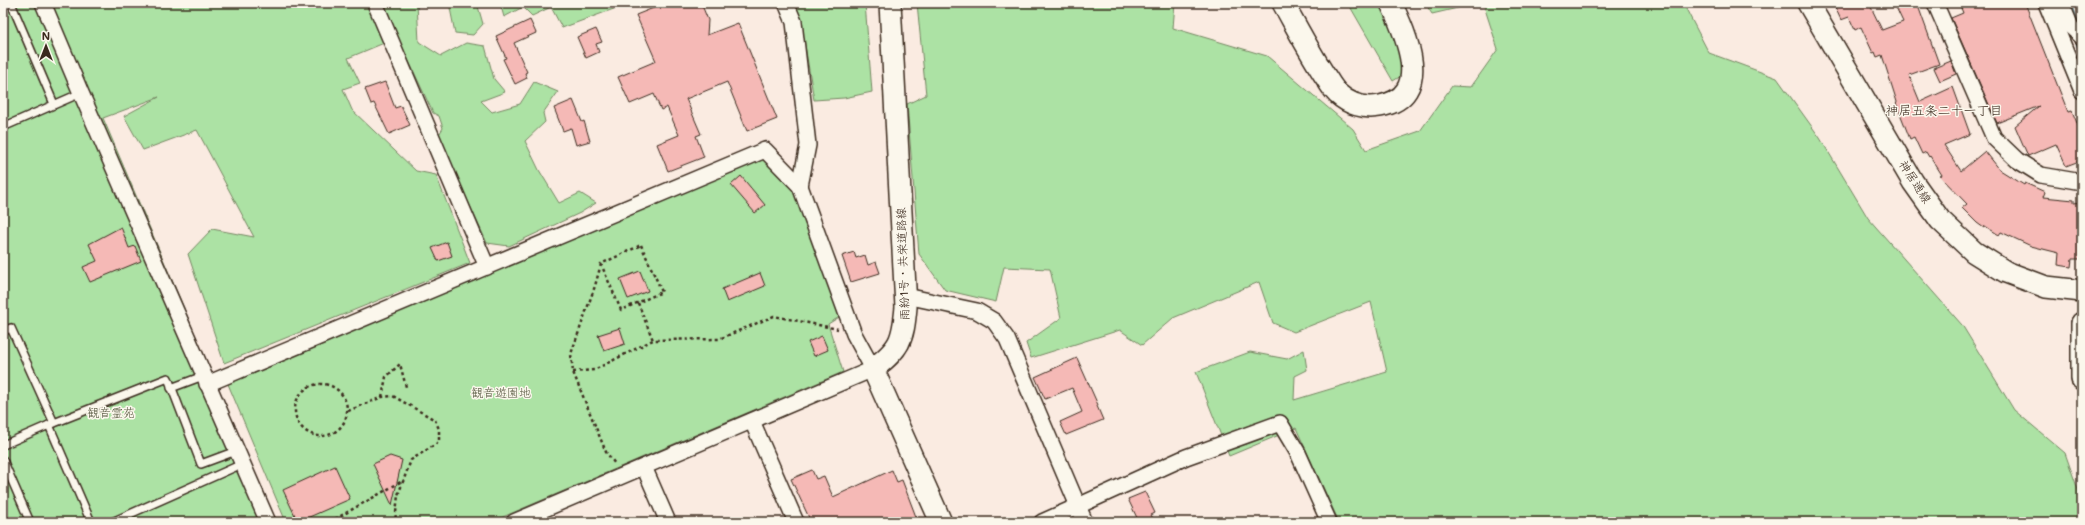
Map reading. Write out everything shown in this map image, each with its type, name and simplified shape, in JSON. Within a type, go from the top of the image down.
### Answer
[{"type":"street","points":[[43,3],[205,380],[268,522]]},
{"type":"street","points":[[375,3],[487,267]]},
{"type":"street","points":[[786,3],[794,22],[808,145],[800,186]]},
{"type":"street","name":"雨紛1号・共栄道路線","points":[[873,369],[892,354],[904,334],[906,296],[890,3]]},
{"type":"street","points":[[1283,3],[1321,70],[1337,94],[1354,106],[1378,107],[1393,103],[1406,92],[1411,74],[1412,56],[1391,3]]},
{"type":"street","name":"神居通線","points":[[1808,3],[1913,182],[1940,220],[1974,252],[2006,272],[2046,287],[2082,291]]},
{"type":"street","points":[[1935,3],[1994,138],[2017,160],[2041,175],[2082,182]]},
{"type":"street","points":[[2046,3],[2082,91]]},
{"type":"street","points":[[2061,3],[2071,27],[2080,35]]},
{"type":"street","points":[[205,380],[487,267],[765,150],[800,186],[850,323],[873,369],[941,522]]},
{"type":"street","points":[[906,296],[977,311],[994,321],[1007,339],[1085,522]]},
{"type":"street","points":[[2082,323],[2082,379]]},
{"type":"street","points":[[514,522],[873,369]]},
{"type":"street","points":[[752,420],[796,522]]},
{"type":"street","points":[[1042,522],[1186,457],[1280,423],[1298,453],[1329,522]]},
{"type":"street","points":[[644,466],[668,522]]},
{"type":"lane","points":[[12,3],[54,104]]},
{"type":"lane","points":[[3,127],[81,93]]},
{"type":"lane","points":[[3,331],[10,328],[91,522]]},
{"type":"lane","points":[[3,444],[168,378],[202,464],[239,457]]},
{"type":"lane","points":[[171,388],[205,380]]},
{"type":"lane","points":[[112,522],[239,457]]},
{"type":"lane","points":[[3,460],[30,522]]},
{"type":"path","points":[[641,244],[662,292],[622,310],[600,264],[641,244]]},
{"type":"path","points":[[600,264],[595,286],[571,354],[573,372],[606,452],[624,475]]},
{"type":"path","points":[[638,303],[652,340]]},
{"type":"path","points":[[573,372],[594,370],[652,340],[719,339],[774,316],[836,330],[850,323]]},
{"type":"path","points":[[382,397],[386,377],[400,364],[406,387]]},
{"type":"path","points":[[321,384],[330,385],[340,392],[347,402],[348,411],[346,420],[342,427],[335,433],[322,437],[309,434],[302,429],[295,412],[296,403],[300,395],[306,389],[321,384]]},
{"type":"path","points":[[348,411],[382,397],[393,396],[435,420],[439,429],[439,442],[411,460],[398,495],[395,522]]},
{"type":"path","points":[[330,522],[404,480]]},
{"type":"green space","name":"観音霊苑","points":[[3,3],[367,3],[384,43],[348,58],[360,83],[343,89],[352,110],[416,171],[436,175],[470,263],[224,363],[188,254],[212,229],[254,237],[197,130],[143,150],[124,116],[159,97],[103,118],[275,522],[3,522]]},
{"type":"green space","points":[[382,3],[417,3],[419,42],[441,56],[466,43],[485,46],[494,79],[505,92],[481,101],[492,112],[520,104],[534,82],[558,92],[543,113],[545,122],[525,141],[539,170],[559,203],[580,193],[596,203],[580,213],[509,246],[487,243],[438,136],[443,128],[439,116],[433,113]]},
{"type":"green space","points":[[449,3],[477,3],[483,24],[473,35],[455,33]]},
{"type":"green space","points":[[500,3],[630,3],[562,28],[551,7],[532,16],[523,7],[504,17]]},
{"type":"green space","points":[[791,3],[865,3],[872,92],[844,98],[814,100],[802,27]]},
{"type":"green space","points":[[917,3],[1175,3],[1173,28],[1267,56],[1353,129],[1366,150],[1420,131],[1452,86],[1471,87],[1498,49],[1483,3],[1683,3],[1709,53],[1777,78],[1820,138],[1868,218],[1962,325],[2014,410],[2065,453],[2082,501],[2082,522],[1339,522],[1296,428],[1229,456],[1196,372],[1250,352],[1287,359],[1304,350],[1307,370],[1295,376],[1294,400],[1387,372],[1371,302],[1294,332],[1273,323],[1259,282],[1173,318],[1142,345],[1120,330],[1031,358],[1026,343],[1061,318],[1050,269],[1004,267],[996,302],[945,290],[919,254],[907,104],[926,95]]},
{"type":"green space","points":[[1348,3],[1386,3],[1420,64],[1393,81]]},
{"type":"green space","points":[[1425,3],[1479,3],[1432,14]]},
{"type":"green space","name":"観音遊園地","points":[[764,157],[795,191],[841,316],[828,324],[843,372],[491,522],[286,522],[228,384]]},
{"type":"building","points":[[666,3],[701,3],[708,20],[707,35],[738,23],[777,119],[747,131],[727,82],[686,99],[701,134],[696,136],[704,157],[668,171],[657,144],[679,135],[667,107],[661,110],[654,94],[630,104],[618,77],[656,61],[636,15]]},
{"type":"building","points":[[1845,3],[1869,3],[1882,30],[1903,22],[1894,3],[1917,3],[1939,64],[1909,75],[1920,102],[1953,87],[1970,134],[1944,145],[1961,171],[1985,151],[2000,170],[2024,185],[2025,183],[2045,192],[2043,197],[2074,200],[2074,203],[2082,202],[2082,259],[2072,259],[2071,267],[2058,265],[2059,253],[2031,246],[2001,232],[1999,235],[1977,223],[1962,208],[1967,204],[1940,176],[1942,175],[1930,156],[1929,157],[1926,152],[1922,154],[1914,137],[1910,139],[1896,103],[1897,102],[1882,55],[1877,57],[1875,52],[1873,53],[1861,27],[1855,30],[1849,17],[1841,20],[1835,7]]},
{"type":"building","points":[[1959,3],[2025,3],[2068,112],[2072,111],[2082,135],[2082,160],[2066,166],[2056,144],[2028,156],[2015,126],[2039,106],[1997,123],[1951,18],[1963,13]]},
{"type":"building","points":[[530,20],[536,33],[514,43],[527,72],[525,73],[527,78],[515,84],[503,59],[506,58],[496,36]]},
{"type":"building","points":[[596,29],[602,42],[596,44],[599,52],[586,58],[577,37]]},
{"type":"building","points":[[1951,61],[1956,74],[1940,81],[1934,68]]},
{"type":"building","points":[[385,82],[395,108],[401,106],[410,125],[389,134],[374,103],[371,104],[365,89]]},
{"type":"building","points":[[573,100],[582,122],[584,121],[590,141],[576,145],[571,128],[563,131],[554,108]]},
{"type":"building","points":[[741,176],[765,205],[755,213],[731,185]]},
{"type":"building","points":[[121,227],[129,248],[135,246],[141,261],[90,282],[83,267],[97,261],[89,244]]},
{"type":"building","points":[[447,242],[452,256],[438,261],[432,248]]},
{"type":"building","points":[[854,252],[856,258],[865,255],[868,265],[876,262],[880,273],[851,282],[842,256]]},
{"type":"building","points":[[640,271],[648,291],[628,299],[620,279]]},
{"type":"building","points":[[760,273],[765,286],[727,302],[722,289]]},
{"type":"building","points":[[620,328],[625,344],[604,351],[598,335]]},
{"type":"building","points":[[822,336],[828,350],[814,356],[808,342]]},
{"type":"building","points":[[1077,358],[1103,420],[1066,435],[1060,422],[1082,412],[1072,388],[1045,399],[1035,377]]},
{"type":"building","points":[[390,456],[402,460],[392,505],[373,464]]},
{"type":"building","points":[[335,466],[350,499],[298,522],[283,490]]},
{"type":"building","points":[[812,470],[816,479],[824,476],[833,497],[892,470],[897,482],[902,480],[918,522],[811,522],[791,479]]},
{"type":"building","points":[[1145,492],[1155,513],[1151,515],[1155,522],[1139,522],[1128,499]]},
{"type":"waterway","points":[[2070,3],[2079,29]]},
{"type":"waterway","points":[[2078,38],[2078,44],[2082,54]]},
{"type":"district","name":"神居五条二十一丁目","points":[[1944,110]]}]
